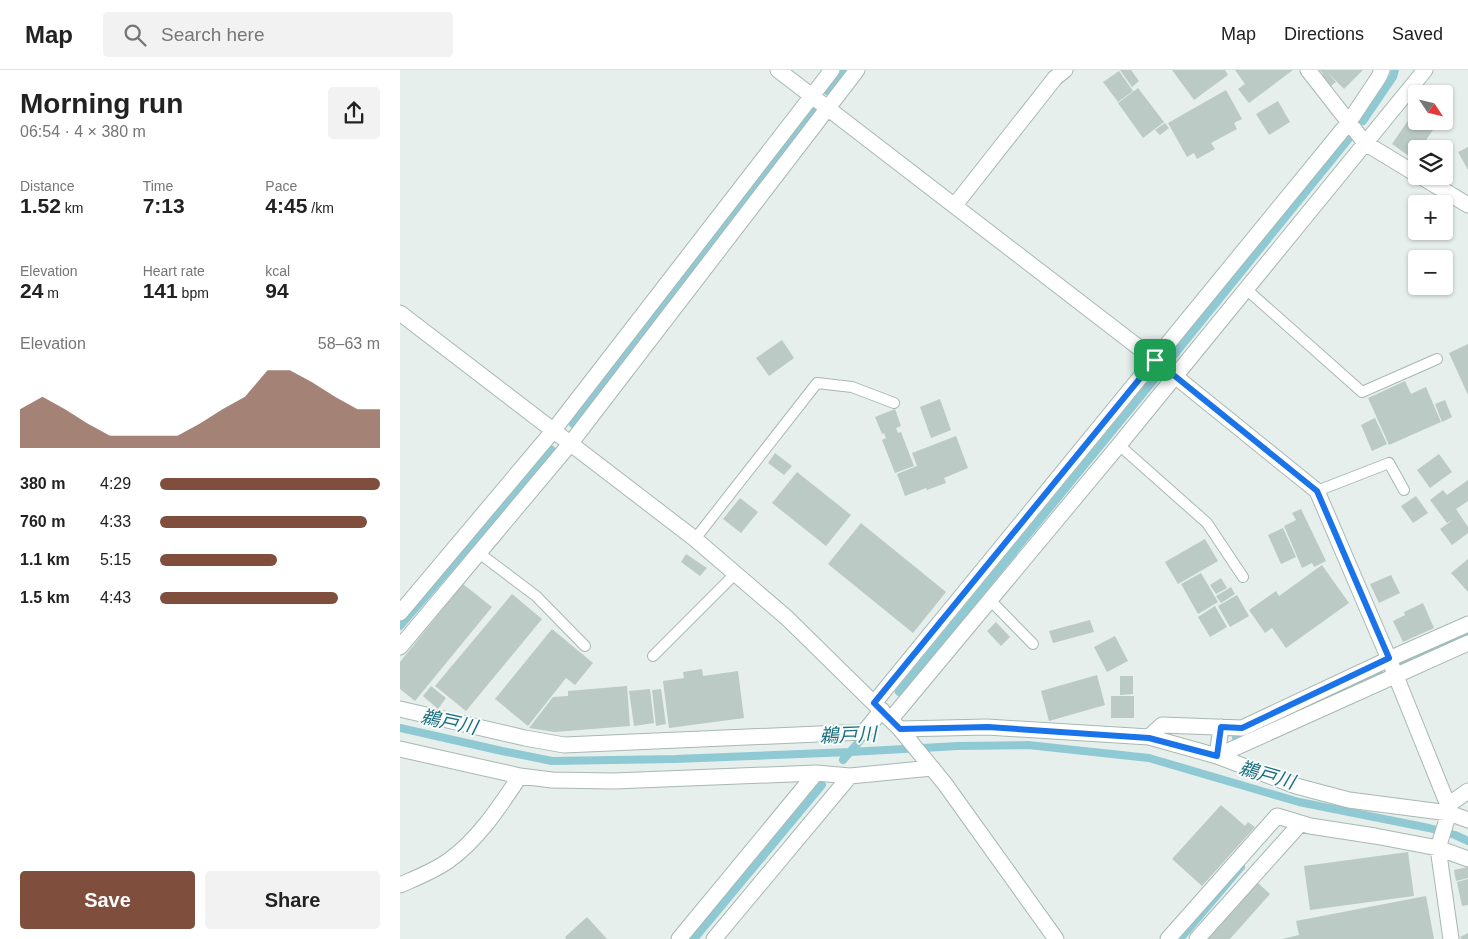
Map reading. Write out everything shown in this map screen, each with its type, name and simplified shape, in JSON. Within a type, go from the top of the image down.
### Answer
[{"type":"street","points":[[778,70],[1155,360],[1317,491],[1389,658],[1448,812]]},
{"type":"street","points":[[400,613],[553,431],[832,70]]},
{"type":"street","points":[[400,646],[570,444],[857,70]]},
{"type":"street","points":[[955,206],[1055,78],[1064,70]]},
{"type":"street","points":[[1308,70],[1365,143],[1408,169]]},
{"type":"street","points":[[891,719],[1155,360],[1349,122],[1380,77],[1382,70]]},
{"type":"street","points":[[400,709],[525,738],[564,745],[864,732],[891,719],[1119,445],[1425,70]]},
{"type":"street","points":[[1435,185],[1468,205]]},
{"type":"street","points":[[400,313],[696,539],[788,618],[891,719],[929,764],[1056,939]]},
{"type":"street","points":[[1149,738],[1162,725],[1242,728],[1389,658],[1468,624]]},
{"type":"street","points":[[1217,756],[1468,643]]},
{"type":"street","points":[[891,719],[1149,738],[1217,756],[1296,786],[1349,800],[1448,812],[1468,820]]},
{"type":"street","points":[[1217,756],[1221,727]]},
{"type":"street","points":[[400,748],[520,776],[552,780],[614,781],[816,773],[850,776],[929,764]]},
{"type":"street","points":[[679,939],[816,773]]},
{"type":"street","points":[[400,885],[448,862],[480,831],[503,802],[520,776]]},
{"type":"street","points":[[714,939],[850,776]]},
{"type":"street","points":[[1451,939],[1439,845],[1448,812],[1468,791]]},
{"type":"street","points":[[1168,939],[1277,816],[1310,826],[1439,845],[1468,858]]},
{"type":"street","points":[[1197,939],[1301,823]]},
{"type":"lane","points":[[1246,289],[1362,392],[1437,360]]},
{"type":"lane","points":[[696,539],[817,383],[852,387],[894,403]]},
{"type":"lane","points":[[1119,445],[1207,523],[1243,577]]},
{"type":"lane","points":[[1317,491],[1389,463],[1404,490]]},
{"type":"lane","points":[[479,552],[536,596],[585,646]]},
{"type":"lane","points":[[653,656],[735,574]]},
{"type":"lane","points":[[990,600],[1034,644]]},
{"type":"building","points":[[1120,70],[1131,70],[1139,81],[1132,87]]},
{"type":"building","points":[[1172,70],[1225,70],[1228,75],[1194,100]]},
{"type":"building","points":[[1235,70],[1293,70],[1249,103],[1238,89],[1245,84]]},
{"type":"building","points":[[1319,70],[1363,70],[1344,89],[1326,71],[1336,82],[1331,86],[1321,76],[1323,74]]},
{"type":"building","points":[[1119,71],[1133,91],[1118,102],[1103,82]]},
{"type":"building","points":[[1138,88],[1164,122],[1143,138],[1118,103]]},
{"type":"building","points":[[1226,90],[1242,119],[1234,123],[1237,129],[1211,143],[1215,149],[1197,159],[1194,153],[1187,157],[1168,123]]},
{"type":"building","points":[[1278,101],[1290,122],[1269,135],[1256,114]]},
{"type":"building","points":[[1408,121],[1408,130],[1433,130],[1426,140],[1408,140],[1408,155],[1392,144]]},
{"type":"building","points":[[1165,123],[1169,128],[1160,135],[1155,130]]},
{"type":"building","points":[[1468,147],[1468,170],[1458,152]]},
{"type":"building","points":[[782,340],[794,358],[769,376],[756,358]]},
{"type":"building","points":[[1468,344],[1468,395],[1449,353]]},
{"type":"building","points":[[1405,381],[1411,394],[1426,387],[1441,422],[1389,445],[1368,398]]},
{"type":"building","points":[[940,399],[951,430],[931,438],[920,407]]},
{"type":"building","points":[[1445,400],[1452,417],[1442,422],[1435,404]]},
{"type":"building","points":[[895,409],[901,426],[896,428],[898,433],[901,432],[914,466],[895,473],[882,440],[886,438],[884,433],[882,434],[875,417]]},
{"type":"building","points":[[1375,418],[1387,444],[1372,451],[1361,425]]},
{"type":"building","points":[[956,436],[968,468],[944,478],[946,483],[905,496],[897,474],[917,466],[912,453]]},
{"type":"building","points":[[775,453],[792,466],[784,475],[768,463]]},
{"type":"building","points":[[1439,454],[1452,472],[1430,488],[1417,470]]},
{"type":"building","points":[[797,472],[851,515],[826,546],[772,503]]},
{"type":"building","points":[[1468,480],[1468,501],[1456,509],[1468,527],[1468,533],[1452,545],[1440,529],[1454,519],[1447,523],[1430,500],[1443,490],[1447,495]]},
{"type":"building","points":[[1416,496],[1428,513],[1413,523],[1401,506]]},
{"type":"building","points":[[740,498],[758,512],[741,533],[723,519]]},
{"type":"building","points":[[1301,509],[1326,561],[1314,567],[1312,563],[1302,568],[1284,526],[1296,520],[1292,513]]},
{"type":"building","points":[[861,523],[946,592],[913,633],[828,564]]},
{"type":"building","points":[[1283,528],[1296,557],[1281,564],[1268,535]]},
{"type":"building","points":[[1205,539],[1218,561],[1178,584],[1165,562]]},
{"type":"building","points":[[686,554],[707,568],[700,576],[681,562]]},
{"type":"building","points":[[1468,559],[1468,592],[1451,573]]},
{"type":"building","points":[[1322,565],[1349,603],[1286,648],[1272,628],[1265,633],[1249,610],[1276,591],[1279,596]]},
{"type":"building","points":[[1201,573],[1218,602],[1198,614],[1181,584]]},
{"type":"building","points":[[1391,575],[1400,593],[1379,603],[1370,584]]},
{"type":"building","points":[[1221,578],[1227,588],[1216,594],[1210,585]]},
{"type":"building","points":[[463,584],[492,607],[415,701],[400,689],[400,662]]},
{"type":"building","points":[[1231,587],[1235,594],[1221,603],[1216,596]]},
{"type":"building","points":[[512,594],[542,619],[466,711],[435,686]]},
{"type":"building","points":[[1237,595],[1249,616],[1230,627],[1218,606]]},
{"type":"building","points":[[1423,603],[1434,628],[1403,642],[1393,621],[1405,615],[1404,612]]},
{"type":"building","points":[[1215,606],[1227,627],[1210,637],[1198,617]]},
{"type":"building","points":[[1090,620],[1094,632],[1053,643],[1049,631]]},
{"type":"building","points":[[996,622],[1010,637],[1001,646],[987,631]]},
{"type":"building","points":[[552,629],[593,663],[575,685],[566,678],[528,726],[495,699]]},
{"type":"building","points":[[1115,636],[1128,661],[1107,672],[1094,647]]},
{"type":"building","points":[[702,669],[703,676],[738,671],[744,718],[669,728],[663,681],[684,678],[683,672]]},
{"type":"building","points":[[1097,675],[1105,705],[1049,721],[1041,691]]},
{"type":"building","points":[[1120,676],[1133,676],[1133,694],[1120,695]]},
{"type":"building","points":[[431,686],[446,698],[438,709],[423,696]]},
{"type":"building","points":[[627,686],[630,726],[555,732],[529,728],[553,697],[568,696],[568,691]]},
{"type":"building","points":[[650,689],[654,723],[634,726],[629,691]]},
{"type":"building","points":[[661,689],[666,724],[656,726],[652,690]]},
{"type":"building","points":[[1111,696],[1134,696],[1134,718],[1111,718]]},
{"type":"building","points":[[1221,805],[1245,826],[1248,822],[1255,827],[1202,886],[1172,859]]},
{"type":"building","points":[[1408,852],[1414,896],[1310,910],[1304,866]]},
{"type":"building","points":[[1468,867],[1468,878],[1456,881],[1454,870]]},
{"type":"building","points":[[1468,879],[1468,905],[1462,906],[1457,882]]},
{"type":"building","points":[[1257,882],[1270,894],[1230,939],[1207,939]]},
{"type":"building","points":[[1426,896],[1434,939],[1282,939],[1299,935],[1296,921]]},
{"type":"building","points":[[587,917],[607,939],[566,939],[565,937]]},
{"type":"building","points":[[1468,933],[1468,939],[1461,939],[1460,937]]},
{"type":"waterway","points":[[827,91],[843,70]]},
{"type":"waterway","points":[[1363,121],[1393,77],[1395,70]]},
{"type":"waterway","points":[[573,424],[812,110]]},
{"type":"waterway","points":[[1170,360],[1351,136]]},
{"type":"waterway","points":[[899,692],[1158,375]]},
{"type":"waterway","points":[[400,626],[552,450]]},
{"type":"waterway","points":[[1402,663],[1468,632]]},
{"type":"waterway","points":[[1298,710],[1379,673]]},
{"type":"waterway","name":"鵜戸川","points":[[400,728],[552,761],[675,759],[958,746],[1028,745],[1149,758],[1299,802],[1429,828],[1455,835],[1468,841]]},
{"type":"waterway","points":[[1236,738],[1249,732]]},
{"type":"waterway","name":"鵜戸川","points":[[843,760],[864,736]]},
{"type":"waterway","points":[[694,939],[822,785]]},
{"type":"waterway","points":[[1180,939],[1241,867]]},
{"type":"route","points":[[1155,360],[1317,491],[1389,658],[1242,728],[1221,727],[1217,756],[1149,738],[988,727],[900,729],[874,703],[1155,360]]}]
